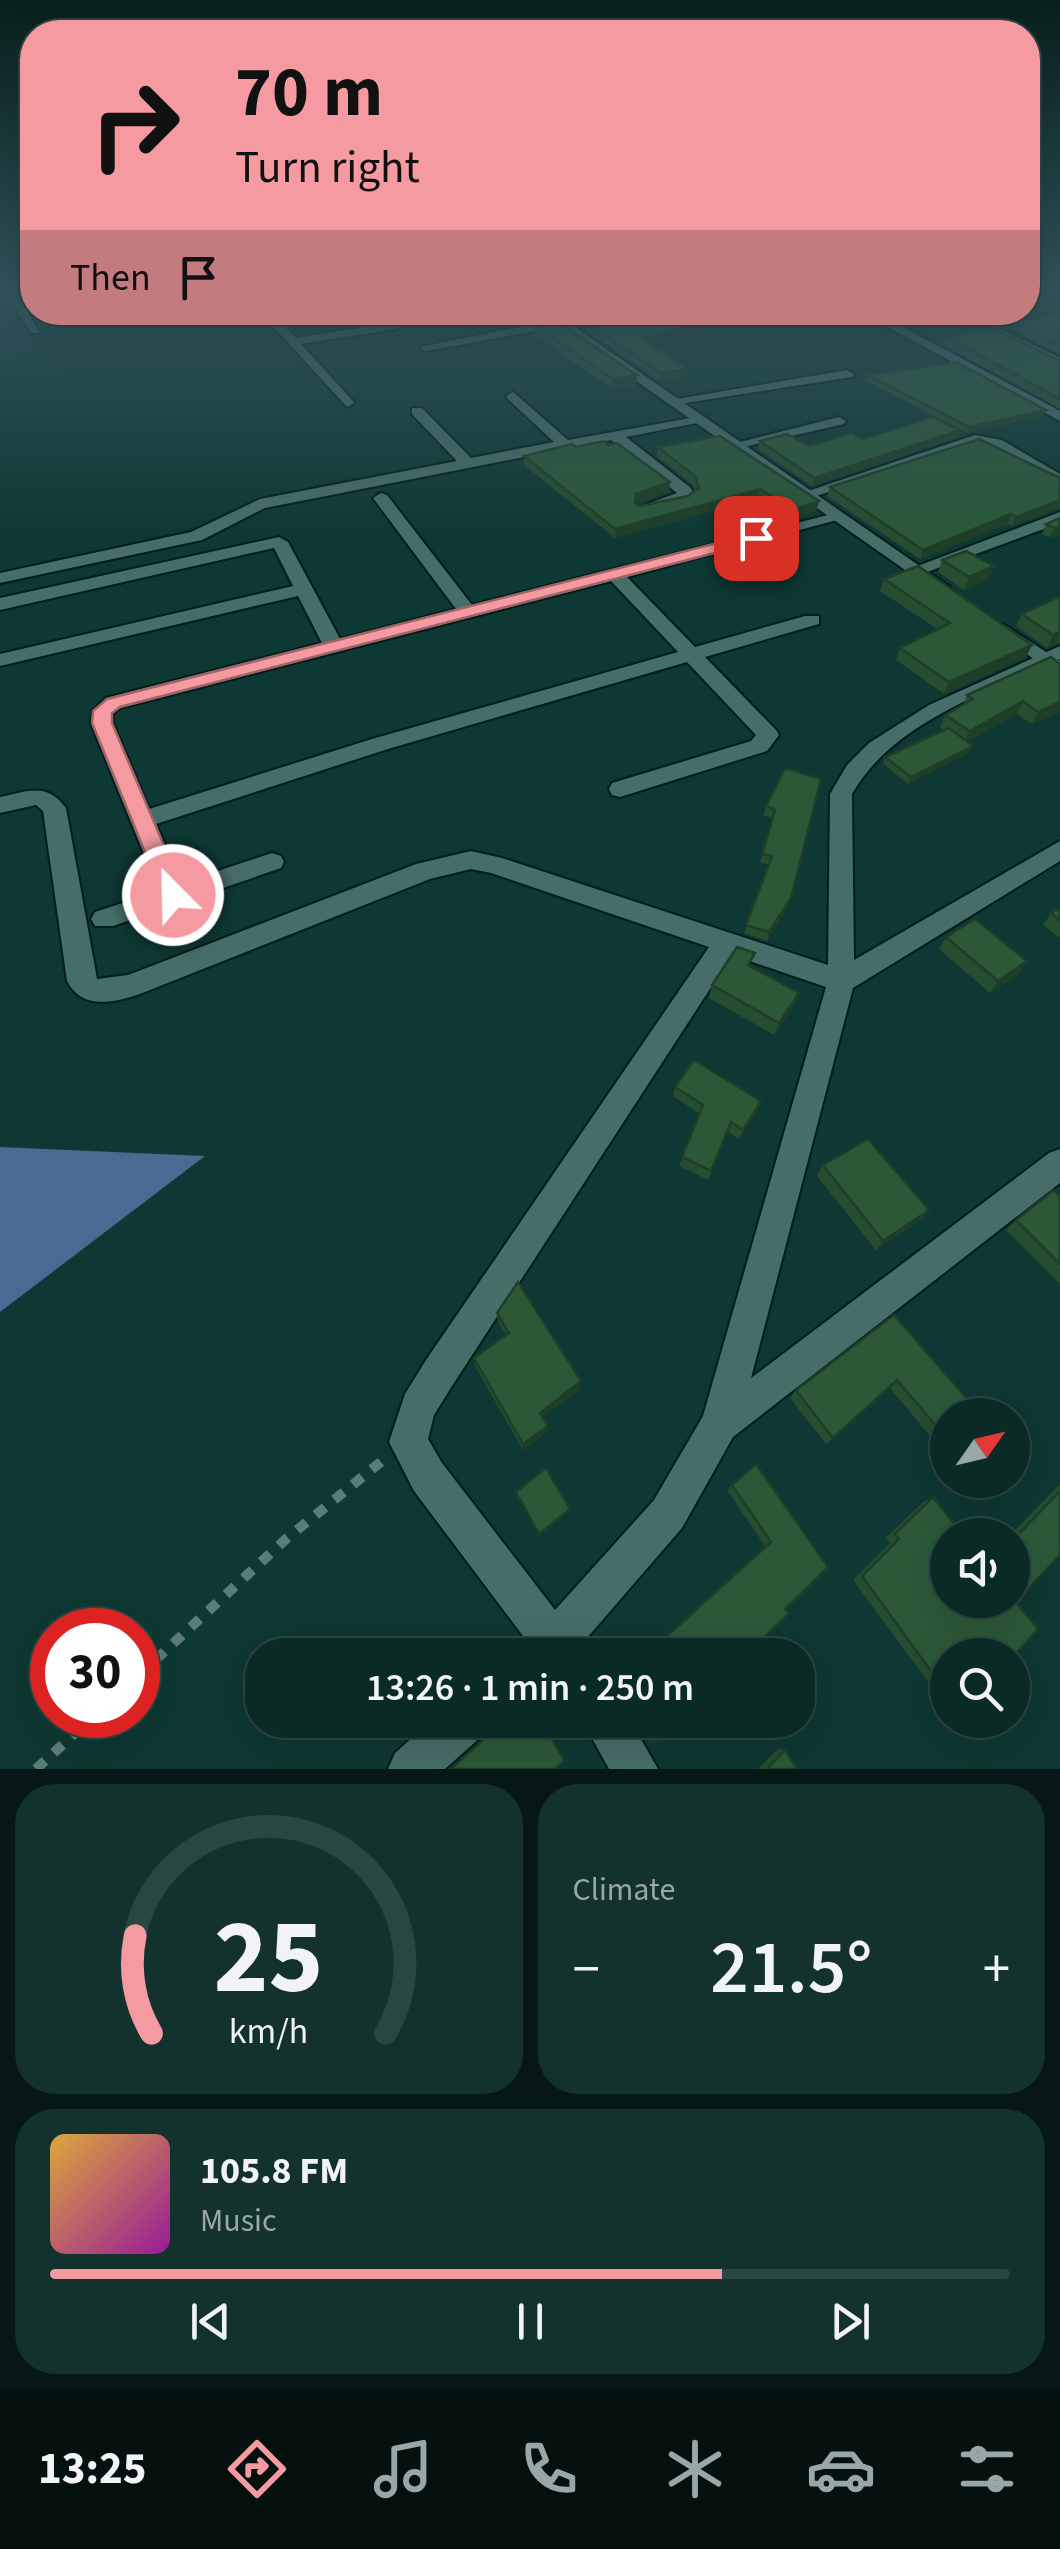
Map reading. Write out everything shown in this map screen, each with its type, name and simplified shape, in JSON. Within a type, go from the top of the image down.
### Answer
[{"type":"street","points":[[320,373],[348,404]]},
{"type":"street","points":[[631,373],[948,592]]},
{"type":"street","points":[[979,373],[1060,417]]},
{"type":"street","points":[[672,401],[848,374]]},
{"type":"street","points":[[512,396],[564,444]]},
{"type":"street","points":[[417,411],[466,462]]},
{"type":"street","points":[[0,578],[196,536],[260,504],[697,419]]},
{"type":"street","points":[[735,444],[839,422]]},
{"type":"street","points":[[614,435],[685,491],[680,499],[644,509]]},
{"type":"street","points":[[807,494],[975,439],[997,443],[1060,481]]},
{"type":"street","points":[[381,498],[467,610]]},
{"type":"street","points":[[173,895],[102,723],[103,711],[130,697],[840,517]]},
{"type":"street","points":[[916,570],[1060,517]]},
{"type":"street","points":[[0,604],[278,542],[333,644]]},
{"type":"street","points":[[614,574],[768,735],[759,746],[620,788]]},
{"type":"street","points":[[0,660],[306,590]]},
{"type":"street","points":[[980,615],[1055,661]]},
{"type":"street","points":[[142,820],[380,744],[812,620]]},
{"type":"street","points":[[563,1638],[668,1514],[720,1424],[842,982],[840,794],[848,774],[891,733],[1055,661]]},
{"type":"street","points":[[0,805],[41,796],[49,799],[54,808],[81,981],[90,991],[130,986],[425,871],[471,860],[842,982],[1060,850]]},
{"type":"street","points":[[104,918],[272,862]]},
{"type":"street","points":[[543,1638],[428,1477],[408,1442],[418,1406],[438,1372],[725,944]]},
{"type":"street","points":[[720,1424],[1060,1164]]},
{"type":"street","points":[[410,1769],[445,1738]]},
{"type":"street","points":[[615,1738],[635,1769]]},
{"type":"path","points":[[160,1656],[286,1539],[408,1442]]},
{"type":"path","points":[[36,1769],[70,1738]]},
{"type":"water","points":[[0,1147],[205,1156],[0,1312]]},
{"type":"building","points":[[604,373],[637,375],[613,379]]},
{"type":"building","points":[[976,373],[1046,410],[969,427],[868,375]]},
{"type":"building","points":[[1012,373],[1060,373],[1060,399]]},
{"type":"building","points":[[932,417],[960,430],[814,478],[760,441],[787,434],[810,446],[851,433],[863,439]]},
{"type":"building","points":[[720,436],[819,501],[794,510],[760,489],[615,529],[524,456],[572,444],[576,447],[604,441],[608,445],[617,443],[670,482],[636,494],[635,503],[640,506],[688,496],[699,488],[695,476],[658,447]]},
{"type":"building","points":[[979,439],[1060,478],[1060,500],[1016,517],[1011,514],[923,550],[830,487]]},
{"type":"building","points":[[1060,518],[1060,527],[1046,524]]},
{"type":"building","points":[[966,551],[994,566],[969,577],[942,560]]},
{"type":"building","points":[[918,566],[1032,645],[949,682],[900,648],[950,623],[884,579]]},
{"type":"building","points":[[1060,596],[1060,632],[1053,635],[1022,614]]},
{"type":"building","points":[[1051,657],[1060,664],[1060,702],[1038,712],[1023,701],[970,731],[945,715],[973,699],[967,695]]},
{"type":"building","points":[[949,728],[973,746],[911,777],[885,757]]},
{"type":"building","points":[[785,768],[821,779],[791,898],[769,932],[746,925],[772,856],[762,854],[775,810],[766,806]]},
{"type":"building","points":[[975,919],[1027,961],[998,981],[946,937]]},
{"type":"building","points":[[737,947],[755,953],[748,965],[799,993],[779,1023],[712,985]]},
{"type":"building","points":[[694,1060],[761,1101],[743,1130],[731,1122],[711,1171],[682,1157],[703,1105],[675,1087]]},
{"type":"building","points":[[868,1139],[929,1210],[883,1241],[823,1165]]},
{"type":"building","points":[[1054,1190],[1060,1196],[1060,1264],[1016,1220]]},
{"type":"building","points":[[518,1282],[581,1381],[540,1413],[548,1426],[523,1444],[474,1358],[509,1333],[497,1313]]},
{"type":"building","points":[[894,1315],[966,1398],[930,1398],[930,1418],[897,1380],[833,1438],[796,1390]]},
{"type":"building","points":[[756,1464],[828,1567],[785,1609],[788,1614],[763,1638],[665,1638],[771,1542],[732,1485]]},
{"type":"building","points":[[546,1468],[570,1509],[539,1534],[516,1492]]},
{"type":"building","points":[[1060,1491],[1060,1555],[1030,1587],[1030,1522]]},
{"type":"building","points":[[934,1498],[950,1518],[930,1518],[930,1618],[1029,1618],[1038,1629],[1030,1638],[930,1638],[930,1670],[862,1576],[899,1539],[895,1534]]},
{"type":"building","points":[[551,1738],[564,1760],[556,1769],[451,1769],[483,1740]]},
{"type":"building","points":[[785,1750],[797,1769],[767,1769]]},
{"type":"route","points":[[173,895],[102,723],[103,711],[113,703],[756,538]]}]
